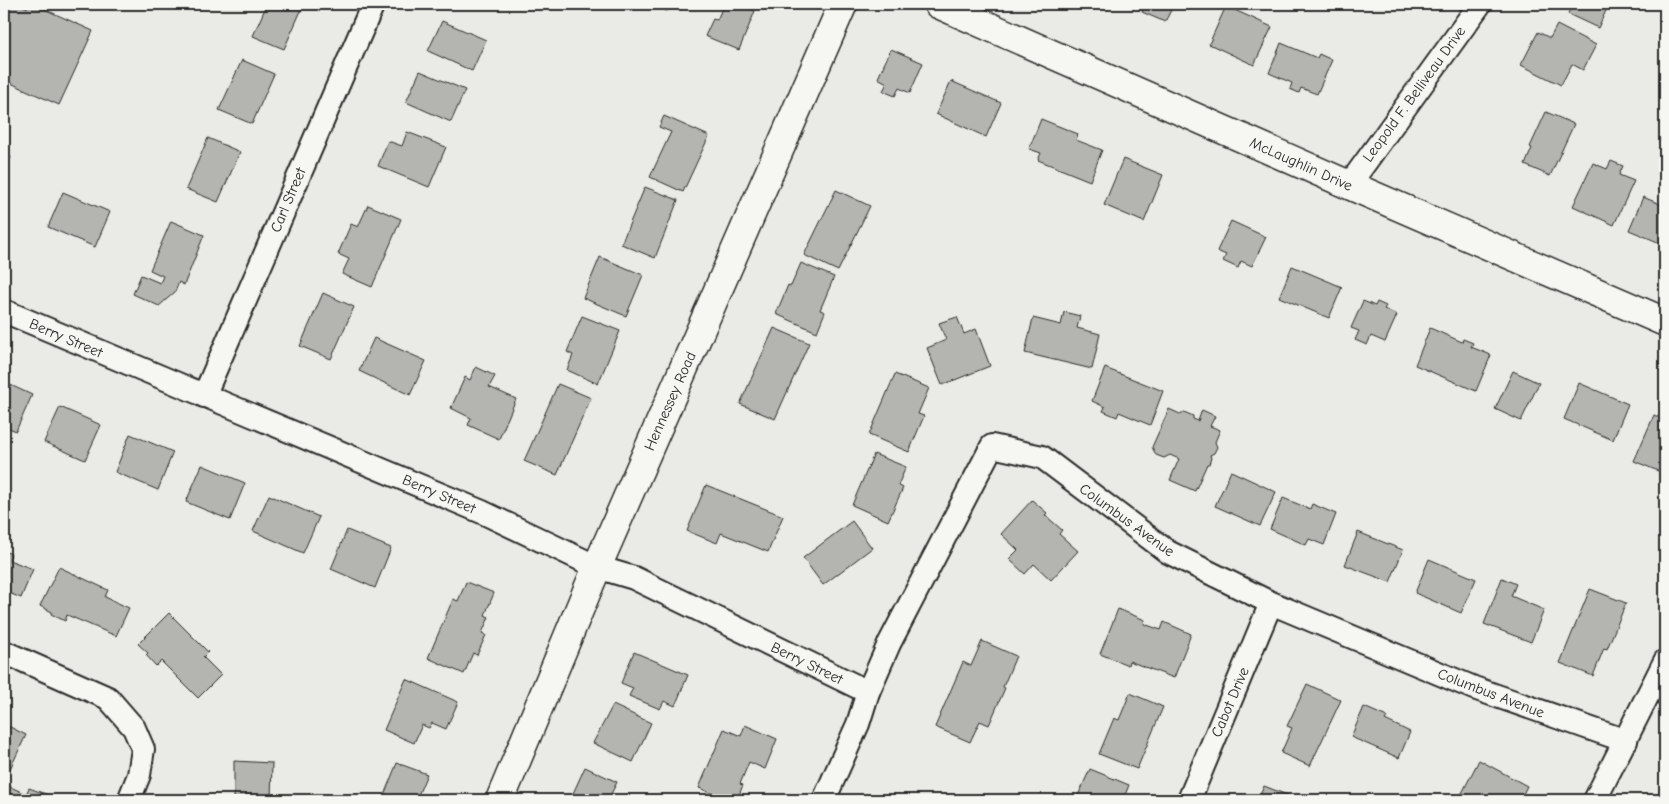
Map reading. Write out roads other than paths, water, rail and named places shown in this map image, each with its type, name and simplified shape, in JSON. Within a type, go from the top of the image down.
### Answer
[{"type":"street","name":"Carl Street","points":[[204,396],[373,4]]},
{"type":"street","name":"Hennessey Road","points":[[500,800],[597,567],[843,4]]},
{"type":"street","name":"McLaughlin Drive","points":[[938,4],[1665,322]]},
{"type":"street","name":"Leopold F. Belliveau Drive","points":[[1349,185],[1480,4]]},
{"type":"street","name":"Berry Street","points":[[4,311],[482,512],[597,567],[634,578],[868,692]]},
{"type":"street","name":"Columbus Avenue","points":[[824,800],[858,724],[868,692],[889,644],[992,446],[1042,457],[1168,552],[1271,603],[1474,688],[1626,741]]},
{"type":"street","name":"Cabot Drive","points":[[1189,800],[1271,603]]},
{"type":"street","points":[[4,652],[108,698],[134,728],[143,749],[139,775],[129,800]]},
{"type":"street","points":[[1595,800],[1665,661]]}]
